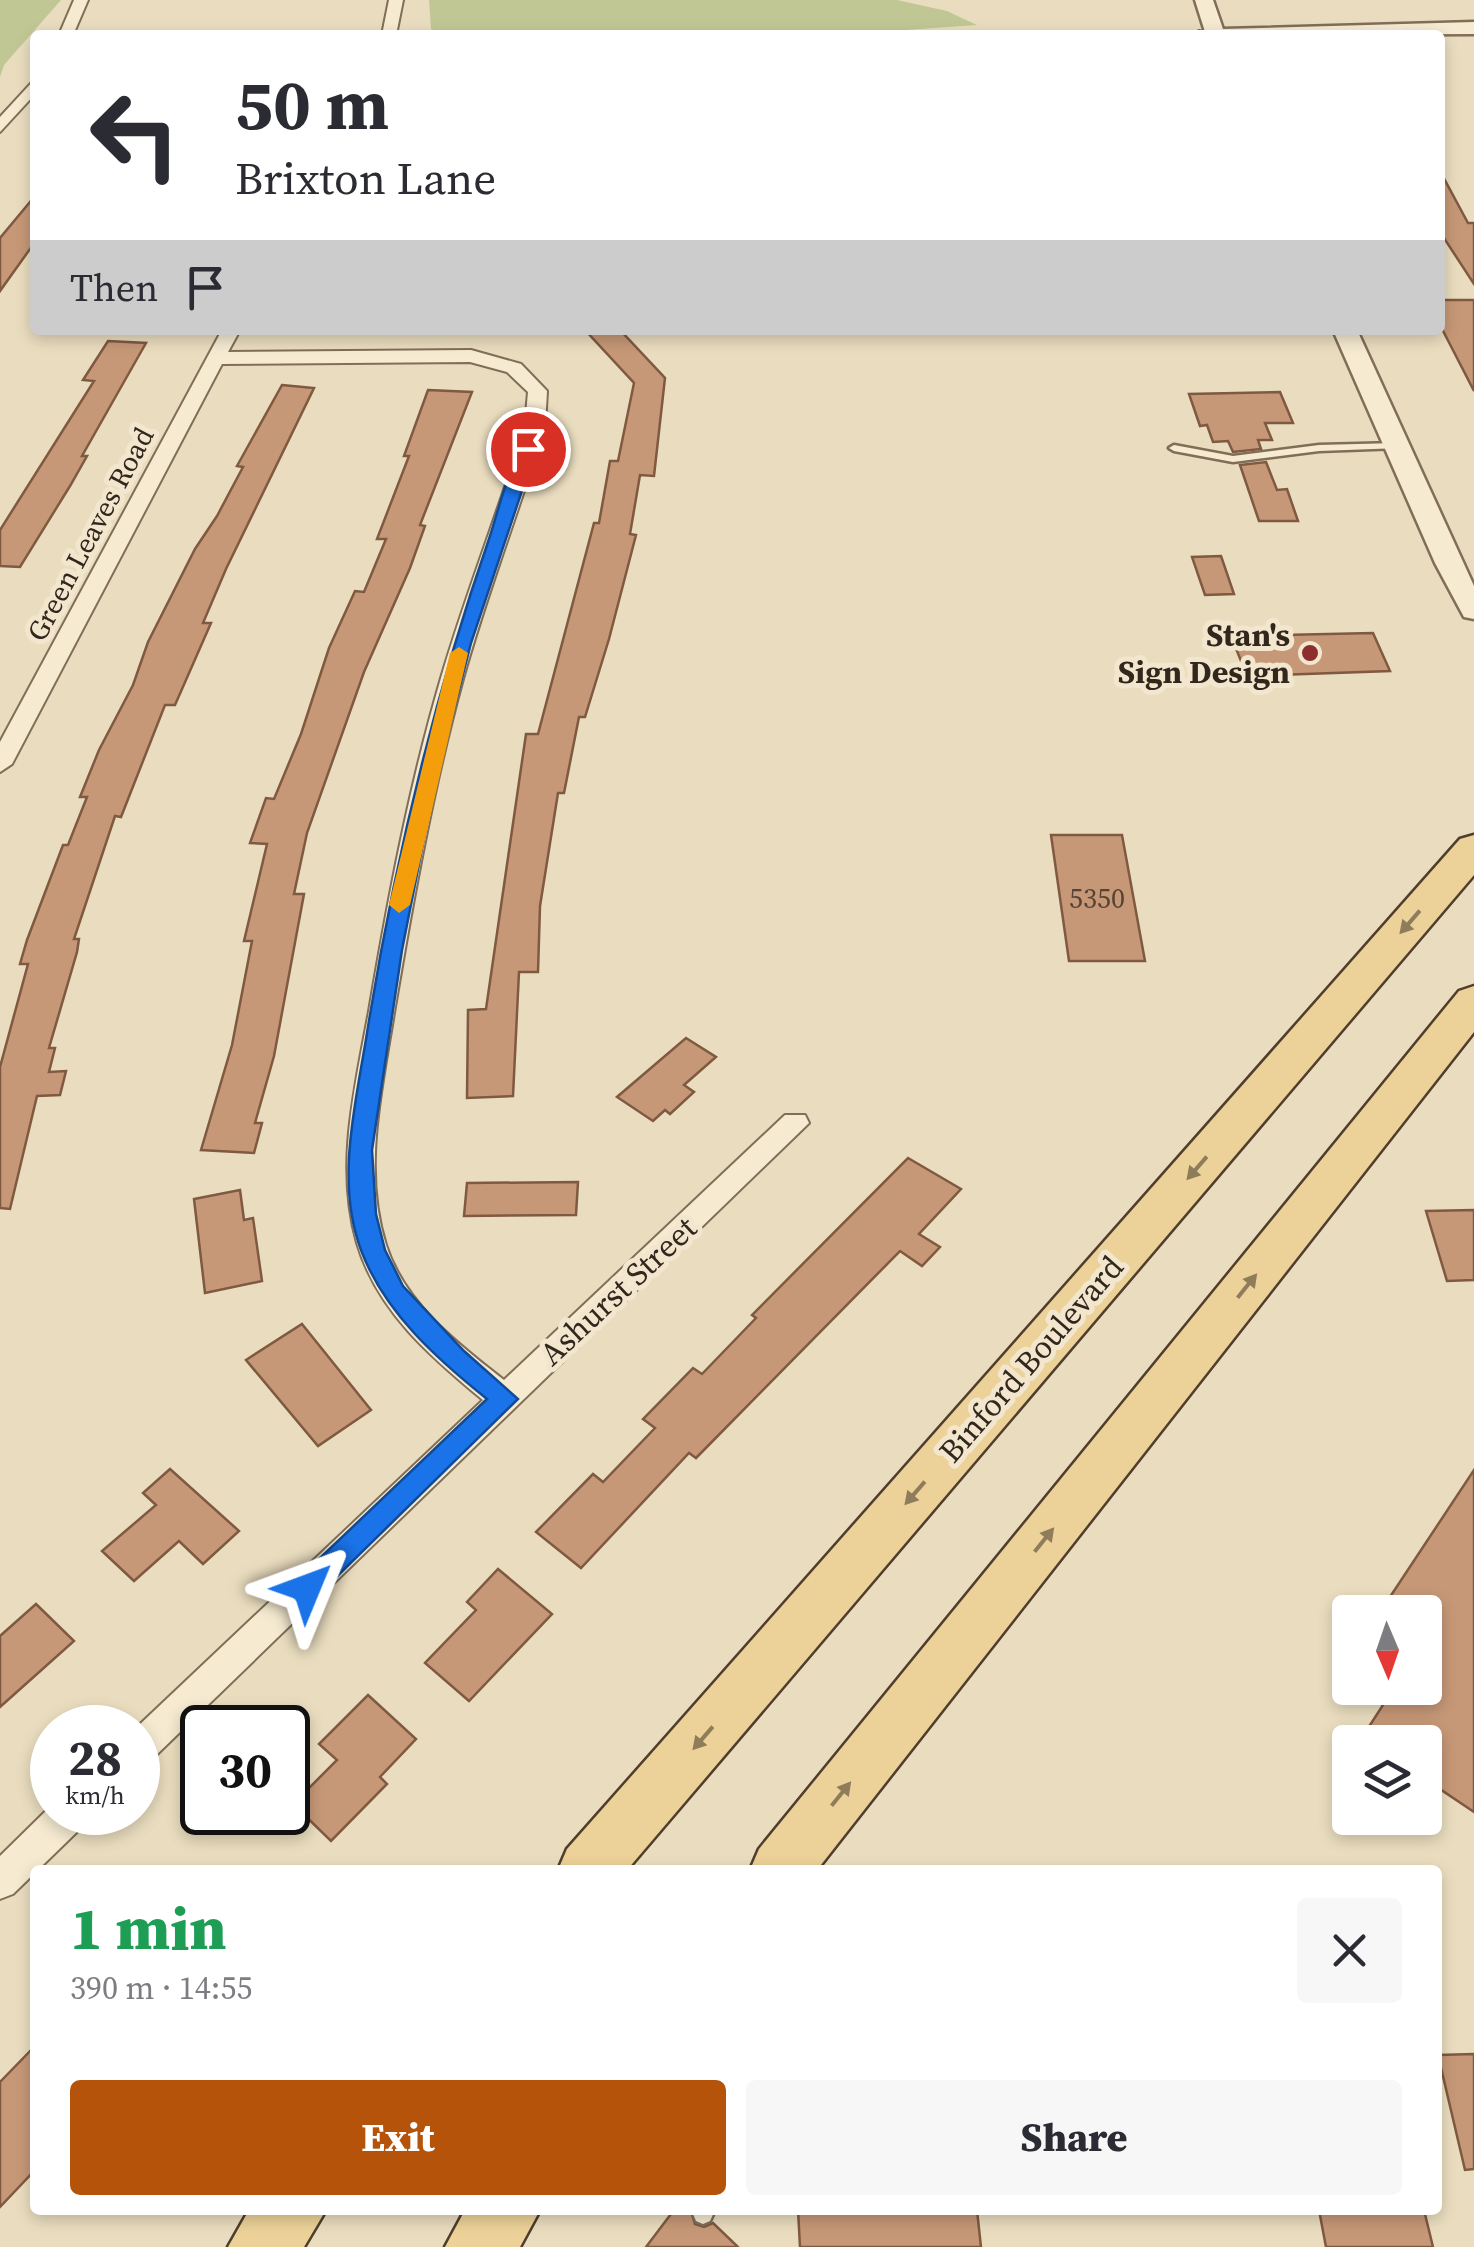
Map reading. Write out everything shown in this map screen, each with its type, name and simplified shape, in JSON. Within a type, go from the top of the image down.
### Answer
[{"type":"main road","name":"Binford Boulevard","points":[[592,1865],[1474,849]]},
{"type":"main road","points":[[784,1865],[1474,1002]]},
{"type":"main road","points":[[261,2247],[289,2215]]},
{"type":"main road","points":[[478,2247],[504,2215]]},
{"type":"street","points":[[68,30],[81,0]]},
{"type":"street","points":[[389,30],[396,0]]},
{"type":"street","points":[[1204,0],[1214,30]]},
{"type":"street","points":[[1400,30],[1474,28]]},
{"type":"street","points":[[0,127],[30,90]]},
{"type":"street","name":"Green Leaves Road","points":[[0,764],[228,335]]},
{"type":"street","points":[[1347,335],[1448,563],[1474,611]]},
{"type":"street","points":[[215,358],[470,356],[514,368],[538,391],[535,426],[462,643],[424,788],[391,950],[360,1150],[364,1214],[373,1250],[394,1293],[456,1359],[505,1399]]},
{"type":"street","name":"Ashurst Street","points":[[160,1729],[795,1123]]},
{"type":"street","points":[[0,1881],[48,1835]]},
{"type":"lane","points":[[1174,448],[1233,459],[1319,448],[1397,446]]},
{"type":"green space","points":[[0,0],[61,0],[35,30],[30,30],[30,35],[4,65],[0,77]]},
{"type":"green space","points":[[429,0],[897,0],[947,11],[977,25],[906,30],[431,29]]},
{"type":"building","points":[[1445,180],[1468,223],[1474,223],[1474,284],[1445,240]]},
{"type":"building","points":[[30,202],[30,249],[0,291],[0,238]]},
{"type":"building","points":[[1445,300],[1474,300],[1474,391],[1445,335]]},
{"type":"building","points":[[590,335],[625,335],[665,378],[654,476],[640,475],[630,534],[636,535],[585,717],[579,717],[564,793],[558,793],[540,906],[538,972],[519,972],[513,1096],[467,1098],[468,1010],[486,1009],[526,734],[538,734],[594,523],[599,523],[610,461],[618,461],[634,383]]},
{"type":"building","points":[[108,341],[146,343],[82,456],[87,456],[20,567],[0,566],[0,530],[94,381],[83,380]]},
{"type":"building","points":[[282,385],[314,388],[226,569],[203,623],[211,623],[175,705],[165,705],[121,817],[115,816],[74,939],[79,939],[77,952],[49,1048],[55,1048],[49,1072],[66,1071],[60,1095],[37,1096],[10,1209],[0,1208],[0,1067],[28,964],[20,964],[27,940],[63,845],[68,845],[87,797],[80,797],[99,750],[133,685],[148,642],[195,549],[243,467],[237,466]]},
{"type":"building","points":[[428,390],[472,392],[420,525],[425,526],[410,568],[364,672],[307,833],[294,894],[304,894],[274,1056],[255,1123],[262,1123],[254,1153],[201,1150],[232,1045],[252,941],[244,941],[267,844],[250,843],[266,798],[274,799],[301,734],[329,648],[355,591],[364,592],[386,539],[377,539],[409,456],[404,456]]},
{"type":"building","points":[[1280,392],[1293,423],[1265,423],[1272,440],[1258,440],[1261,449],[1233,452],[1228,441],[1213,442],[1207,425],[1200,426],[1189,394]]},
{"type":"building","points":[[1266,462],[1277,490],[1287,489],[1298,521],[1259,521],[1240,465]]},
{"type":"building","points":[[1221,556],[1234,594],[1205,595],[1192,557]]},
{"type":"building","name":"Stan's Sign Design","points":[[1373,633],[1390,671],[1247,676],[1231,636]]},
{"type":"building","points":[[1051,835],[1122,835],[1145,961],[1069,961]]},
{"type":"building","points":[[686,1038],[716,1057],[684,1085],[694,1092],[670,1114],[665,1110],[653,1121],[617,1097]]},
{"type":"building","points":[[908,1158],[961,1189],[919,1234],[940,1247],[922,1266],[900,1251],[696,1458],[689,1453],[581,1568],[536,1532],[593,1474],[603,1482],[655,1428],[643,1419],[693,1368],[702,1374],[756,1318],[752,1315]]},
{"type":"building","points":[[578,1182],[576,1215],[464,1216],[467,1183]]},
{"type":"building","points":[[240,1190],[244,1220],[253,1218],[262,1281],[205,1293],[194,1199]]},
{"type":"building","points":[[1474,1210],[1474,1280],[1447,1281],[1426,1211]]},
{"type":"building","points":[[302,1324],[371,1410],[318,1446],[246,1360]]},
{"type":"building","points":[[170,1469],[239,1531],[203,1564],[179,1541],[134,1581],[102,1551],[156,1505],[143,1493]]},
{"type":"building","points":[[1474,1470],[1474,1812],[1442,1790],[1442,1725],[1370,1725],[1383,1705],[1442,1705],[1442,1595],[1391,1595]]},
{"type":"building","points":[[498,1569],[552,1614],[469,1701],[425,1663],[476,1610],[467,1602]]},
{"type":"building","points":[[36,1604],[74,1641],[0,1707],[0,1636]]},
{"type":"building","points":[[368,1695],[416,1739],[380,1777],[387,1784],[331,1841],[310,1821],[310,1787],[337,1760],[319,1744]]},
{"type":"building","points":[[30,2051],[30,2175],[0,2207],[0,2082]]},
{"type":"building","points":[[1474,2054],[1474,2169],[1465,2170],[1442,2072],[1442,2055]]},
{"type":"building","points":[[670,2215],[692,2215],[695,2224],[704,2227],[713,2223],[738,2247],[646,2247]]},
{"type":"building","points":[[798,2215],[978,2215],[981,2247],[800,2247]]},
{"type":"building","points":[[1320,2215],[1425,2215],[1433,2247],[1326,2247]]},
{"type":"slow traffic","points":[[399,905],[459,653]]},
{"type":"place","name":"Stan's Sign Design","points":[[1310,653]]},
{"type":"route","points":[[307,1588],[505,1399],[456,1359],[394,1293],[373,1250],[364,1214],[360,1150],[391,950],[424,788],[462,643],[528,449]]}]
